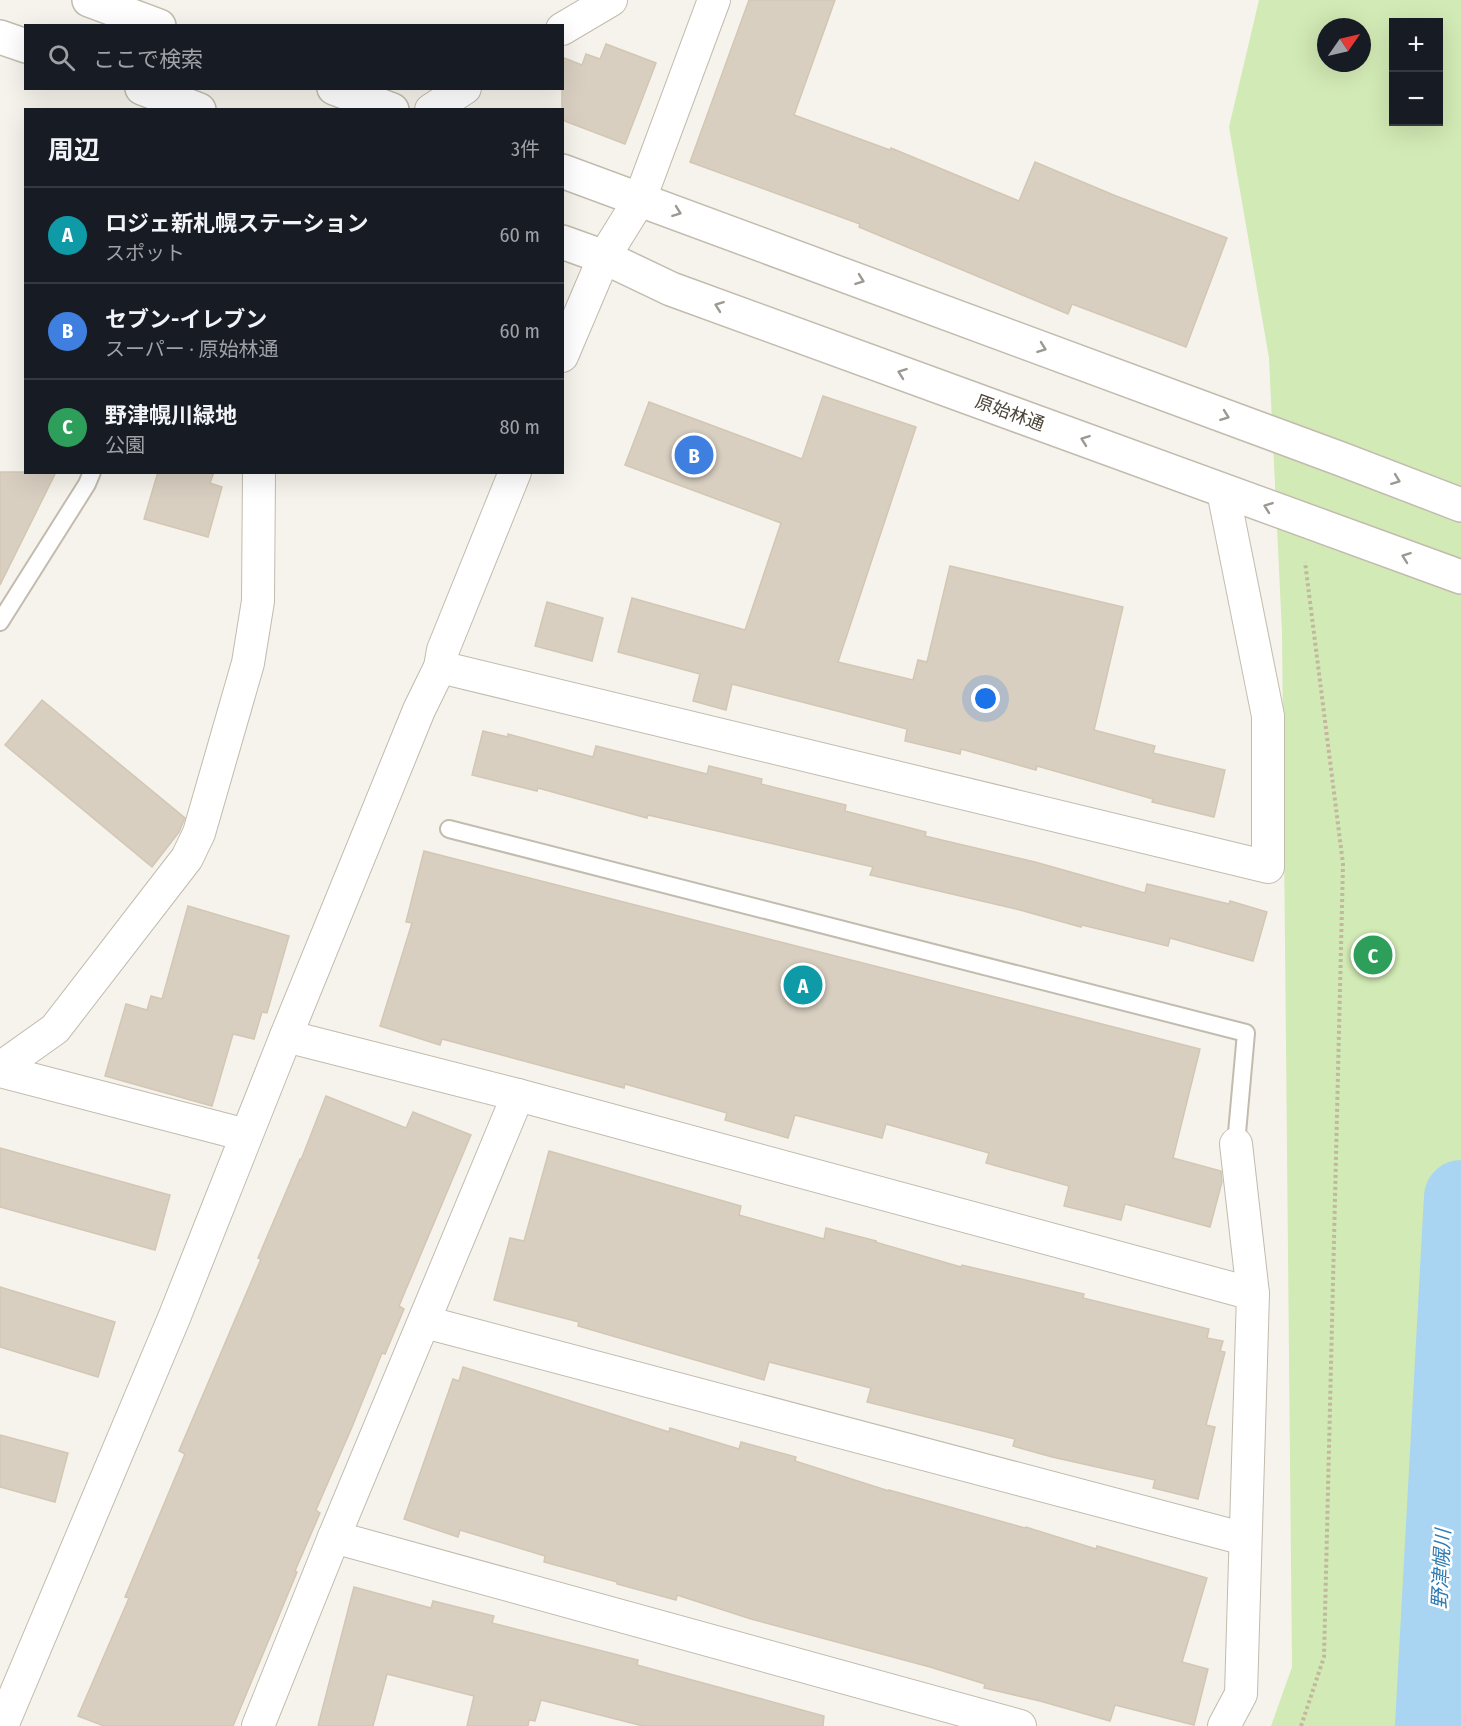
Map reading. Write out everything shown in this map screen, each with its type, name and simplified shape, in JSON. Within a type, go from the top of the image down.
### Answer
[{"type":"street","points":[[89,0],[154,24]]},
{"type":"street","points":[[564,28],[611,0]]},
{"type":"street","points":[[564,351],[604,257],[640,199],[714,0]]},
{"type":"street","points":[[0,37],[24,45]]},
{"type":"street","points":[[147,90],[194,108]]},
{"type":"street","points":[[339,90],[387,108]]},
{"type":"street","points":[[434,108],[462,90]]},
{"type":"street","points":[[564,172],[1461,505]]},
{"type":"street","name":"原始林通","points":[[564,243],[604,257],[671,289],[1461,578]]},
{"type":"street","points":[[0,1070],[55,1029],[187,858],[199,833],[248,663],[258,601],[260,474]]},
{"type":"street","points":[[5,1706],[174,1318],[286,1036],[420,710],[440,667],[443,650],[514,474]]},
{"type":"street","points":[[440,667],[1268,867],[1269,716],[1223,491]]},
{"type":"street","points":[[286,1036],[518,1095],[1253,1294]]},
{"type":"street","points":[[0,1070],[246,1135]]},
{"type":"street","points":[[258,1726],[518,1095]]},
{"type":"street","points":[[1224,1726],[1241,1694],[1253,1294],[1236,1144]]},
{"type":"street","points":[[425,1322],[1245,1539]]},
{"type":"street","points":[[334,1537],[1020,1726]]},
{"type":"lane","points":[[0,622],[81,494],[91,474]]},
{"type":"lane","points":[[449,829],[1246,1033],[1236,1144]]},
{"type":"path","points":[[1301,1726],[1324,1657],[1343,864],[1304,555]]},
{"type":"green space","points":[[1259,0],[1461,0],[1461,1726],[1271,1726],[1292,1667],[1282,633],[1269,358],[1229,127]]},
{"type":"building","points":[[749,0],[835,0],[794,115],[890,150],[891,148],[1019,201],[1035,162],[1116,196],[1227,238],[1186,347],[1072,304],[1068,314],[859,227],[860,224],[690,162]]},
{"type":"building","points":[[606,44],[656,63],[625,144],[564,121],[562,90],[564,90],[564,58],[582,65],[586,54],[600,59]]},
{"type":"building","points":[[823,396],[916,427],[838,662],[913,680],[918,660],[927,662],[950,566],[1123,607],[1094,730],[1155,746],[1153,753],[1225,770],[1214,817],[1152,802],[1153,799],[1037,766],[1036,770],[961,749],[960,754],[905,741],[907,729],[732,684],[726,710],[693,701],[700,674],[618,652],[632,598],[745,630],[781,523],[625,465],[649,402],[802,459]]},
{"type":"building","points":[[0,472],[55,474],[0,585]]},
{"type":"building","points":[[157,474],[213,474],[210,483],[222,487],[208,537],[144,519]]},
{"type":"building","points":[[547,602],[603,618],[592,661],[535,646]]},
{"type":"building","points":[[42,700],[185,818],[179,832],[152,867],[5,745]]},
{"type":"building","points":[[483,731],[508,737],[508,734],[593,757],[596,746],[707,774],[709,766],[762,779],[761,784],[846,805],[845,811],[926,832],[925,836],[1035,862],[1145,893],[1147,884],[1229,904],[1230,901],[1267,912],[1253,961],[1170,938],[1168,946],[1082,925],[1081,927],[1020,910],[870,875],[873,867],[648,815],[647,818],[538,788],[537,791],[472,775]]},
{"type":"building","points":[[424,851],[1200,1049],[1173,1158],[1221,1171],[1222,1182],[1210,1227],[1125,1204],[1121,1220],[1064,1206],[1069,1186],[986,1163],[989,1153],[886,1124],[882,1138],[795,1115],[788,1138],[725,1120],[727,1113],[625,1084],[624,1088],[442,1039],[440,1045],[380,1026],[412,923],[406,922]]},
{"type":"building","points":[[188,906],[289,936],[267,1013],[262,1012],[254,1039],[233,1034],[212,1106],[105,1076],[126,1004],[147,1010],[151,996],[162,999]]},
{"type":"building","points":[[326,1096],[406,1128],[413,1112],[471,1135],[399,1306],[404,1309],[385,1354],[382,1353],[316,1510],[320,1513],[233,1726],[104,1726],[78,1716],[129,1598],[125,1597],[185,1454],[179,1451],[261,1259],[258,1258]]},
{"type":"building","points":[[0,1148],[170,1195],[155,1250],[0,1207]]},
{"type":"building","points":[[549,1151],[741,1206],[739,1215],[824,1239],[826,1228],[961,1267],[962,1265],[1084,1294],[1083,1298],[1209,1329],[1207,1338],[1223,1341],[1220,1351],[1225,1352],[1206,1425],[1215,1427],[1198,1499],[1153,1488],[1155,1480],[1052,1457],[1013,1446],[1015,1439],[867,1402],[871,1388],[769,1362],[764,1380],[578,1326],[579,1322],[494,1300],[510,1238],[524,1241]]},
{"type":"building","points":[[0,1287],[115,1322],[98,1377],[0,1347]]},
{"type":"building","points":[[463,1367],[669,1432],[670,1428],[739,1449],[741,1442],[796,1457],[795,1461],[889,1491],[1026,1527],[1096,1549],[1097,1546],[1207,1578],[1182,1662],[1208,1669],[1194,1725],[1115,1705],[1110,1721],[984,1688],[985,1684],[930,1667],[751,1619],[677,1595],[676,1600],[617,1584],[617,1582],[544,1562],[545,1556],[460,1530],[458,1537],[404,1519],[453,1379],[459,1381]]},
{"type":"building","points":[[0,1435],[68,1453],[55,1502],[0,1487]]},
{"type":"building","points":[[354,1587],[431,1608],[433,1601],[494,1616],[492,1623],[638,1660],[637,1665],[824,1716],[823,1726],[643,1726],[541,1700],[535,1721],[529,1720],[528,1726],[467,1726],[474,1696],[387,1674],[373,1726],[318,1726]]},
{"type":"waterway","name":"野津幌川","points":[[1432,1726],[1461,1197]]},
{"type":"place","name":"セブン-イレブン","points":[[694,455]]},
{"type":"place","name":"野津幌川緑地","points":[[1373,955]]},
{"type":"place","name":"ロジェ新札幌ステーション","points":[[803,985]]}]
